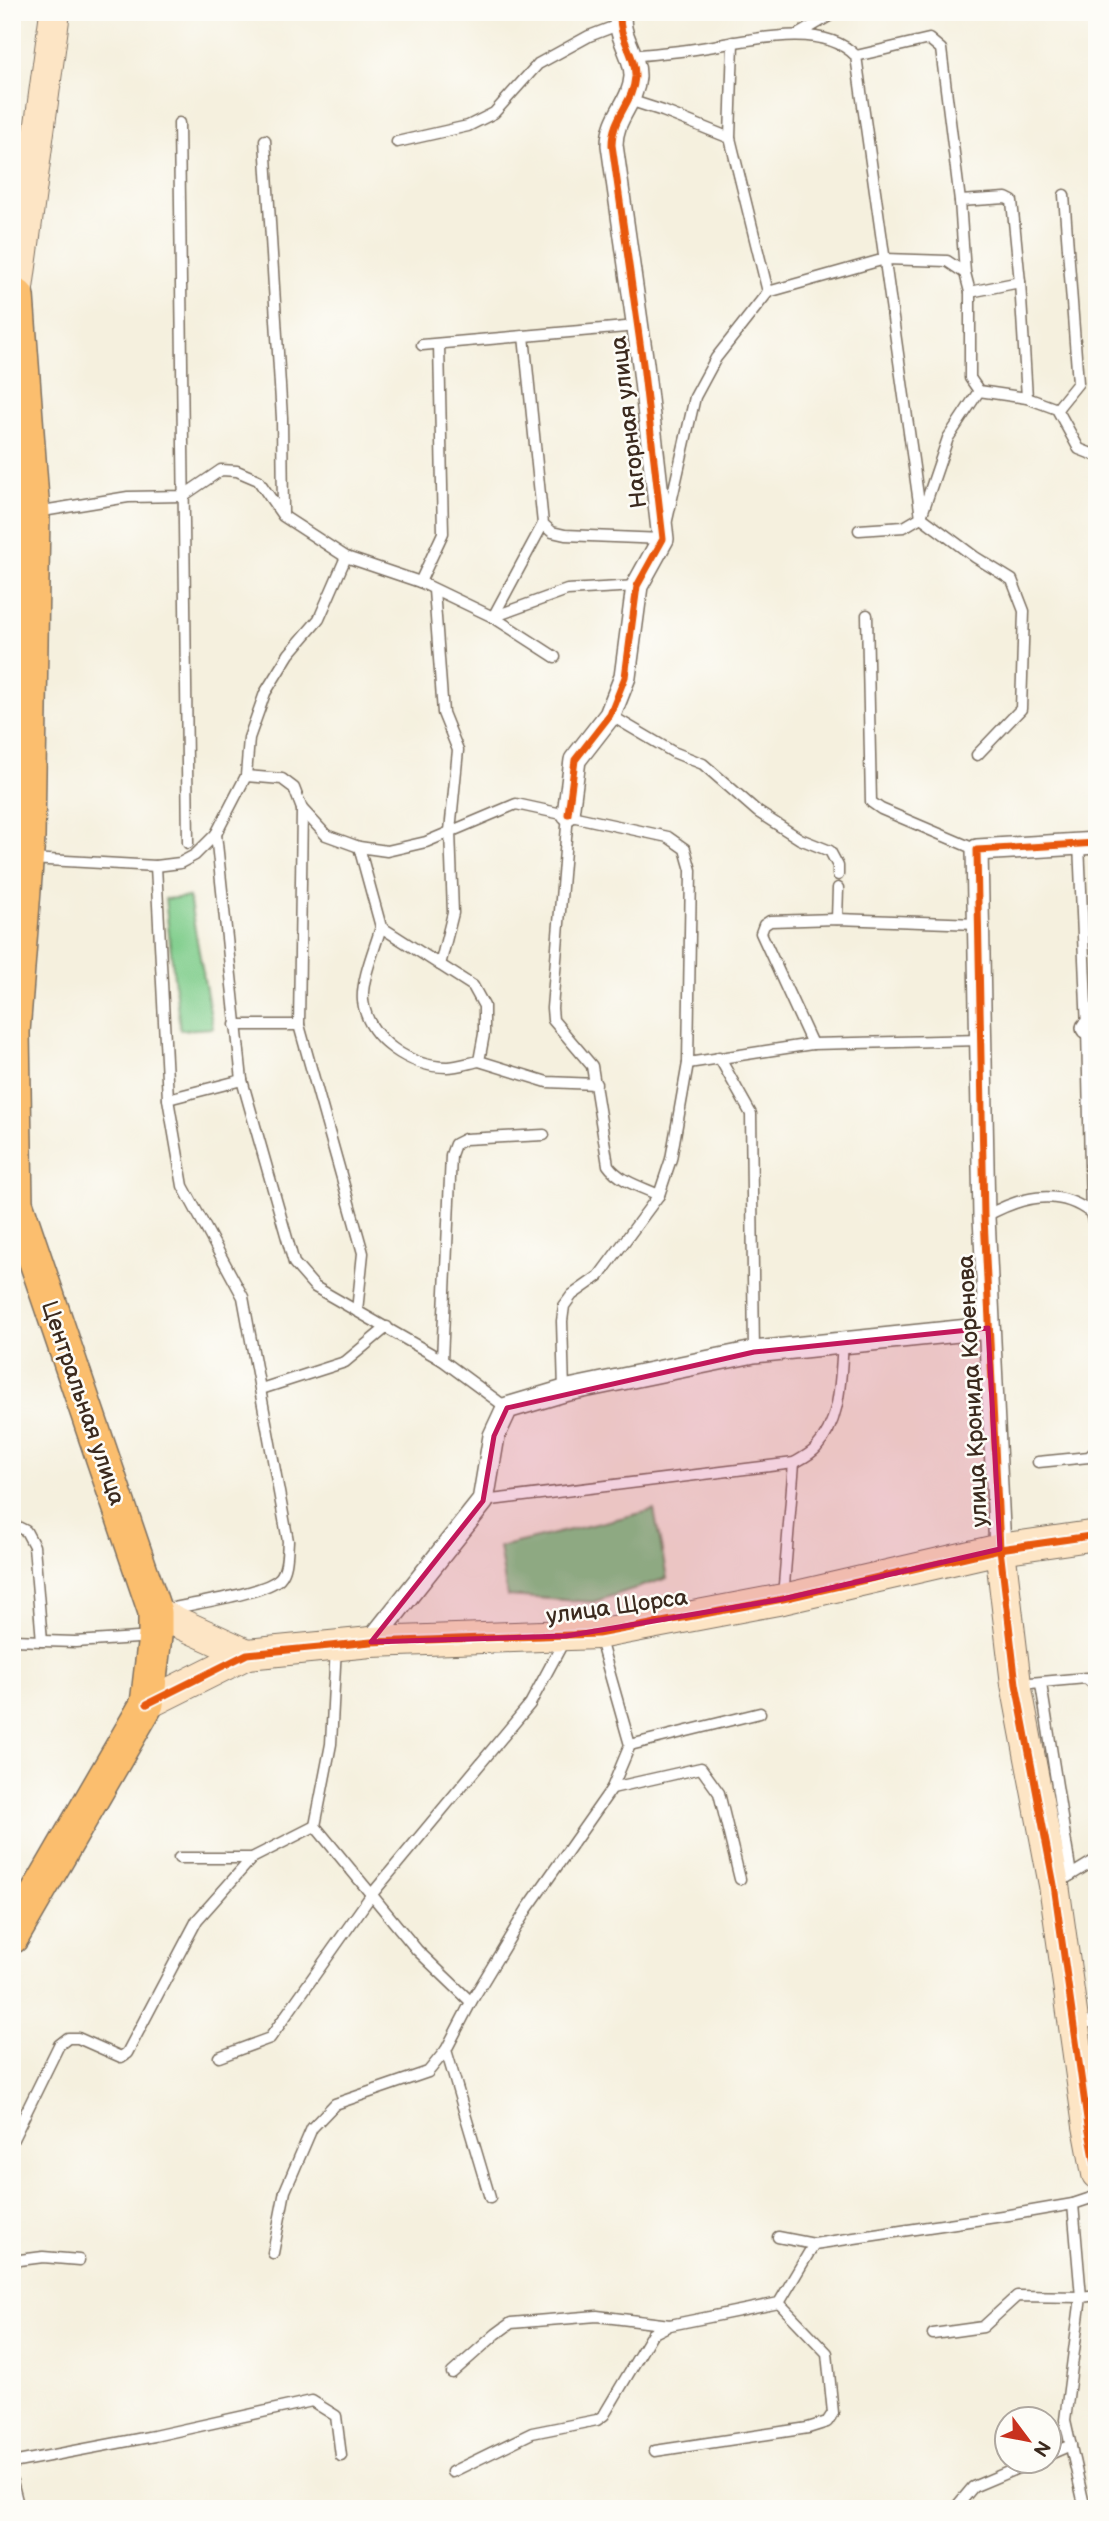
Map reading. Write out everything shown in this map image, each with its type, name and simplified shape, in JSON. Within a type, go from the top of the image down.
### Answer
[{"type":"main road","name":"Центральная улица","points":[[15,295],[22,514],[27,858],[16,944],[13,1032],[16,1203],[155,1624],[146,1704]]},
{"type":"main road","points":[[12,1937],[146,1704]]},
{"type":"street","name":"Центральная улица","points":[[15,295],[22,185],[55,12]]},
{"type":"street","name":"Нагорная улица","points":[[620,19],[635,72],[629,100],[617,117],[612,131],[612,145],[643,364],[663,539]]},
{"type":"street","points":[[568,814],[575,761],[610,715],[625,677],[638,586],[663,539]]},
{"type":"street","points":[[977,850],[1088,844]]},
{"type":"street","name":"улица Кронида Коренова","points":[[977,850],[984,1217],[1000,1549],[1029,1684],[1086,2022],[1095,2155]]},
{"type":"street","points":[[371,1642],[483,1501],[494,1436],[507,1408],[564,1391],[754,1352],[988,1328]]},
{"type":"street","name":"улица Щорса","points":[[146,1704],[247,1654],[371,1642],[598,1634],[783,1599],[1000,1549],[1097,1535]]},
{"type":"street","points":[[155,1624],[247,1654]]},
{"type":"lane","points":[[797,35],[836,12]]},
{"type":"lane","points":[[397,142],[468,126],[494,113],[538,64],[620,19]]},
{"type":"lane","points":[[631,56],[797,35],[838,42],[848,47],[856,56],[921,517],[975,557],[1012,580],[1024,611],[1021,709],[977,755]]},
{"type":"lane","points":[[856,56],[929,39],[941,49],[960,201],[965,273],[970,292],[970,379],[979,391],[1027,398],[1057,409],[1080,449],[1097,456]]},
{"type":"lane","points":[[733,42],[730,138],[768,292]]},
{"type":"lane","points":[[629,100],[730,138]]},
{"type":"lane","points":[[179,123],[188,843]]},
{"type":"lane","points":[[265,140],[282,418],[284,516]]},
{"type":"lane","points":[[1057,409],[1078,383],[1064,195]]},
{"type":"lane","points":[[960,201],[1006,198],[1012,201],[1027,398]]},
{"type":"lane","points":[[543,524],[552,532],[565,536],[603,535],[663,539],[695,397],[716,358],[768,292],[885,259],[947,261],[965,273]]},
{"type":"lane","points":[[970,292],[1020,282]]},
{"type":"lane","points":[[422,345],[637,326]]},
{"type":"lane","points":[[493,617],[543,524],[524,336]]},
{"type":"lane","points":[[420,582],[443,533],[439,344]]},
{"type":"lane","points":[[859,530],[904,527],[921,517],[948,438],[979,391]]},
{"type":"lane","points":[[22,514],[128,497],[183,496],[221,470],[237,471],[258,480],[284,516],[346,557],[420,582],[493,617],[555,657]]},
{"type":"lane","points":[[27,858],[156,866],[180,863],[195,856],[216,834],[246,776],[249,738],[265,693],[289,653],[319,619],[346,557]]},
{"type":"lane","points":[[493,617],[567,590],[638,586]]},
{"type":"lane","points":[[434,590],[443,713],[458,750],[450,831],[453,913],[440,965]]},
{"type":"lane","points":[[867,615],[871,802],[881,809],[977,850]]},
{"type":"lane","points":[[610,715],[673,752],[703,764],[758,811],[800,839],[830,851],[838,866],[838,876]]},
{"type":"lane","points":[[246,776],[282,779],[294,788],[302,809],[299,1025],[363,1253],[357,1311]]},
{"type":"lane","points":[[302,809],[326,835],[359,847],[387,851],[426,842],[516,804],[668,837],[685,849],[691,870],[688,1063],[671,1159],[659,1195],[599,1276],[572,1295],[564,1306],[564,1391]]},
{"type":"lane","points":[[568,814],[552,1008],[554,1020],[592,1066],[608,1164],[621,1178],[659,1195]]},
{"type":"lane","points":[[216,834],[242,1080],[294,1263],[315,1287],[442,1360],[507,1408]]},
{"type":"lane","points":[[1088,844],[1092,1028],[1091,1213],[1097,1236]]},
{"type":"lane","points":[[359,847],[381,927],[367,975],[363,1002],[372,1025],[387,1046],[417,1061],[447,1067],[479,1061],[547,1082],[596,1084]]},
{"type":"lane","points":[[12,1640],[75,1642],[155,1624],[265,1587],[280,1577],[286,1566],[288,1541],[243,1297],[183,1186],[168,1099],[156,866]]},
{"type":"lane","points":[[837,919],[838,888]]},
{"type":"lane","points":[[812,1044],[761,933],[769,921],[837,919],[977,924]]},
{"type":"lane","points":[[381,927],[473,986],[484,1006],[484,1034],[479,1061]]},
{"type":"lane","points":[[235,1025],[299,1025]]},
{"type":"lane","points":[[688,1063],[812,1044],[981,1040]]},
{"type":"lane","points":[[719,1057],[751,1114],[754,1352]]},
{"type":"lane","points":[[168,1099],[242,1080]]},
{"type":"lane","points":[[442,1360],[452,1155],[455,1144],[465,1139],[544,1135]]},
{"type":"lane","points":[[984,1217],[1006,1205],[1029,1198],[1069,1200],[1091,1213]]},
{"type":"lane","points":[[261,1389],[345,1362],[387,1327]]},
{"type":"lane","points":[[483,1501],[793,1464],[816,1448],[831,1422],[838,1404],[843,1343]]},
{"type":"lane","points":[[1038,1462],[1089,1457],[1097,1449]]},
{"type":"lane","points":[[783,1599],[793,1464]]},
{"type":"lane","points":[[12,1524],[26,1531],[34,1546],[42,1641]]},
{"type":"lane","points":[[273,2253],[285,2191],[312,2128],[335,2104],[428,2071],[446,2050],[471,2002],[527,1909],[612,1788],[630,1745],[598,1634]]},
{"type":"lane","points":[[219,2057],[270,2038],[372,1894],[530,1704],[566,1636]]},
{"type":"lane","points":[[315,1826],[331,1744],[337,1645]]},
{"type":"lane","points":[[1029,1684],[1086,1678],[1097,1687]]},
{"type":"lane","points":[[630,1745],[760,1713]]},
{"type":"lane","points":[[612,1788],[701,1768],[719,1793],[740,1879]]},
{"type":"lane","points":[[315,1826],[416,1950],[471,2002]]},
{"type":"lane","points":[[12,2141],[58,2045],[68,2038],[78,2038],[121,2057],[127,2053],[197,1920],[252,1858],[315,1826]]},
{"type":"lane","points":[[179,1858],[252,1858]]},
{"type":"lane","points":[[1063,1880],[1097,1859]]},
{"type":"lane","points":[[446,2050],[490,2198]]},
{"type":"lane","points":[[778,2236],[814,2244],[1009,2215],[1073,2204],[1097,2196]]},
{"type":"lane","points":[[1073,2204],[1081,2297],[1065,2420],[1085,2509]]},
{"type":"lane","points":[[452,2472],[532,2432],[597,2420],[604,2415],[652,2334],[670,2325],[779,2303],[814,2244]]},
{"type":"lane","points":[[12,2261],[43,2257],[79,2260]]},
{"type":"lane","points":[[933,2334],[983,2327],[1017,2296],[1097,2295]]},
{"type":"lane","points":[[655,2451],[827,2423],[833,2413],[827,2353],[779,2303]]},
{"type":"lane","points":[[452,2372],[511,2323],[597,2316],[670,2325]]},
{"type":"lane","points":[[12,2463],[154,2436],[312,2401],[336,2416],[341,2456]]},
{"type":"lane","points":[[1064,2448],[1071,2445]]},
{"type":"lane","points":[[957,2509],[972,2487],[998,2476]]},
{"type":"lane","points":[[12,2482],[19,2509]]},
{"type":"highlighted area","points":[[988,1328],[1000,1549],[783,1599],[566,1636],[371,1642],[483,1501],[494,1436],[507,1408],[754,1352]]},
{"type":"green space","points":[[189,897],[213,1028],[180,1030],[165,899]]},
{"type":"green space","points":[[654,1510],[667,1578],[593,1602],[507,1596],[499,1547]]},
{"type":"cycle path","points":[[568,814],[575,760],[610,715],[625,677],[637,586],[663,539],[643,364],[612,145],[615,126],[631,95],[635,77],[633,60],[621,29],[621,12]]},
{"type":"cycle path","points":[[1097,843],[977,850],[984,1217],[1000,1549],[1016,1684],[1054,1885],[1097,2174]]},
{"type":"cycle path","points":[[147,1704],[247,1654],[371,1642],[598,1634],[783,1599],[1000,1549],[1097,1535]]}]
